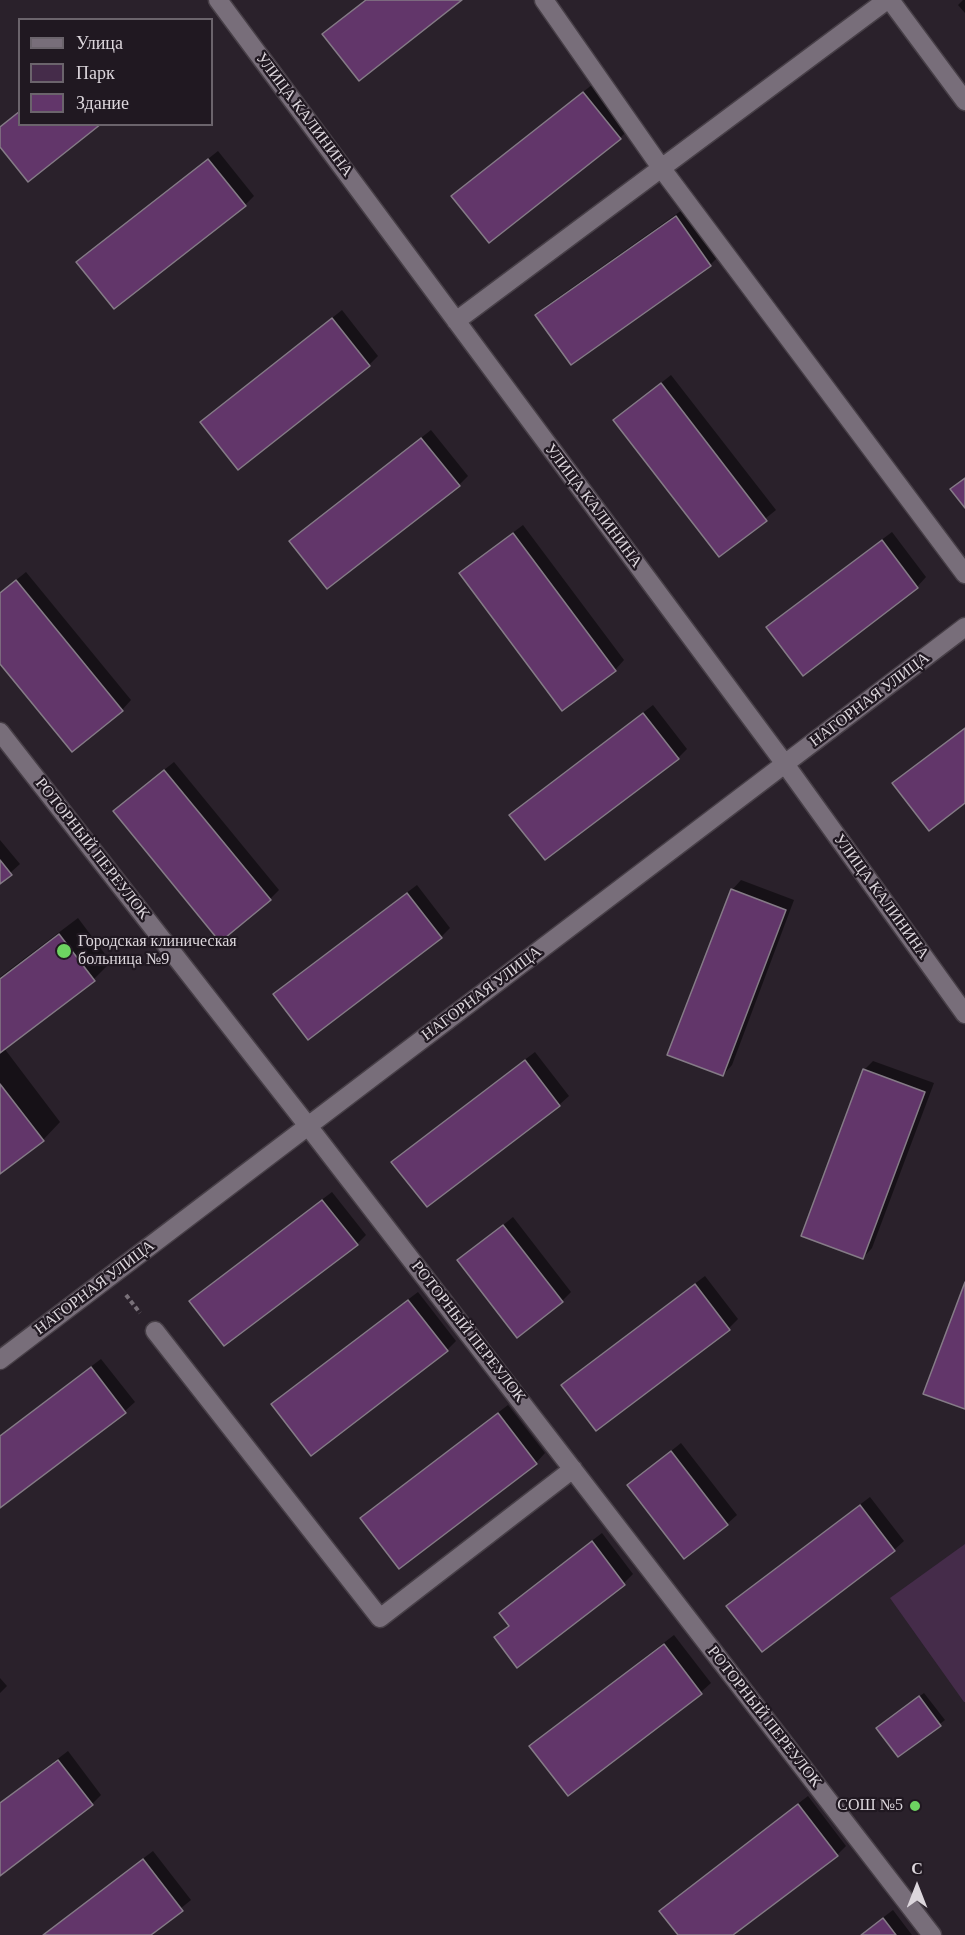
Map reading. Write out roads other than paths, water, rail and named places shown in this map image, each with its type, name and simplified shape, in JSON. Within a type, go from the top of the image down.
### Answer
[{"type":"street","name":"УЛИЦА КАЛИНИНА","points":[[218,0],[785,764],[965,1014]]},
{"type":"street","points":[[544,0],[662,170],[965,574]]},
{"type":"street","points":[[456,321],[889,0],[965,101]]},
{"type":"street","name":"НАГОРНАЯ УЛИЦА","points":[[0,1360],[965,627]]},
{"type":"street","name":"РОТОРНЫЙ ПЕРЕУЛОК","points":[[0,732],[308,1126],[932,1935]]},
{"type":"street","points":[[155,1331],[380,1618],[573,1469]]},
{"type":"place","name":"Городская клиническая больница №9","points":[[64,951]]},
{"type":"place","name":"СОШ №5","points":[[915,1806]]}]
